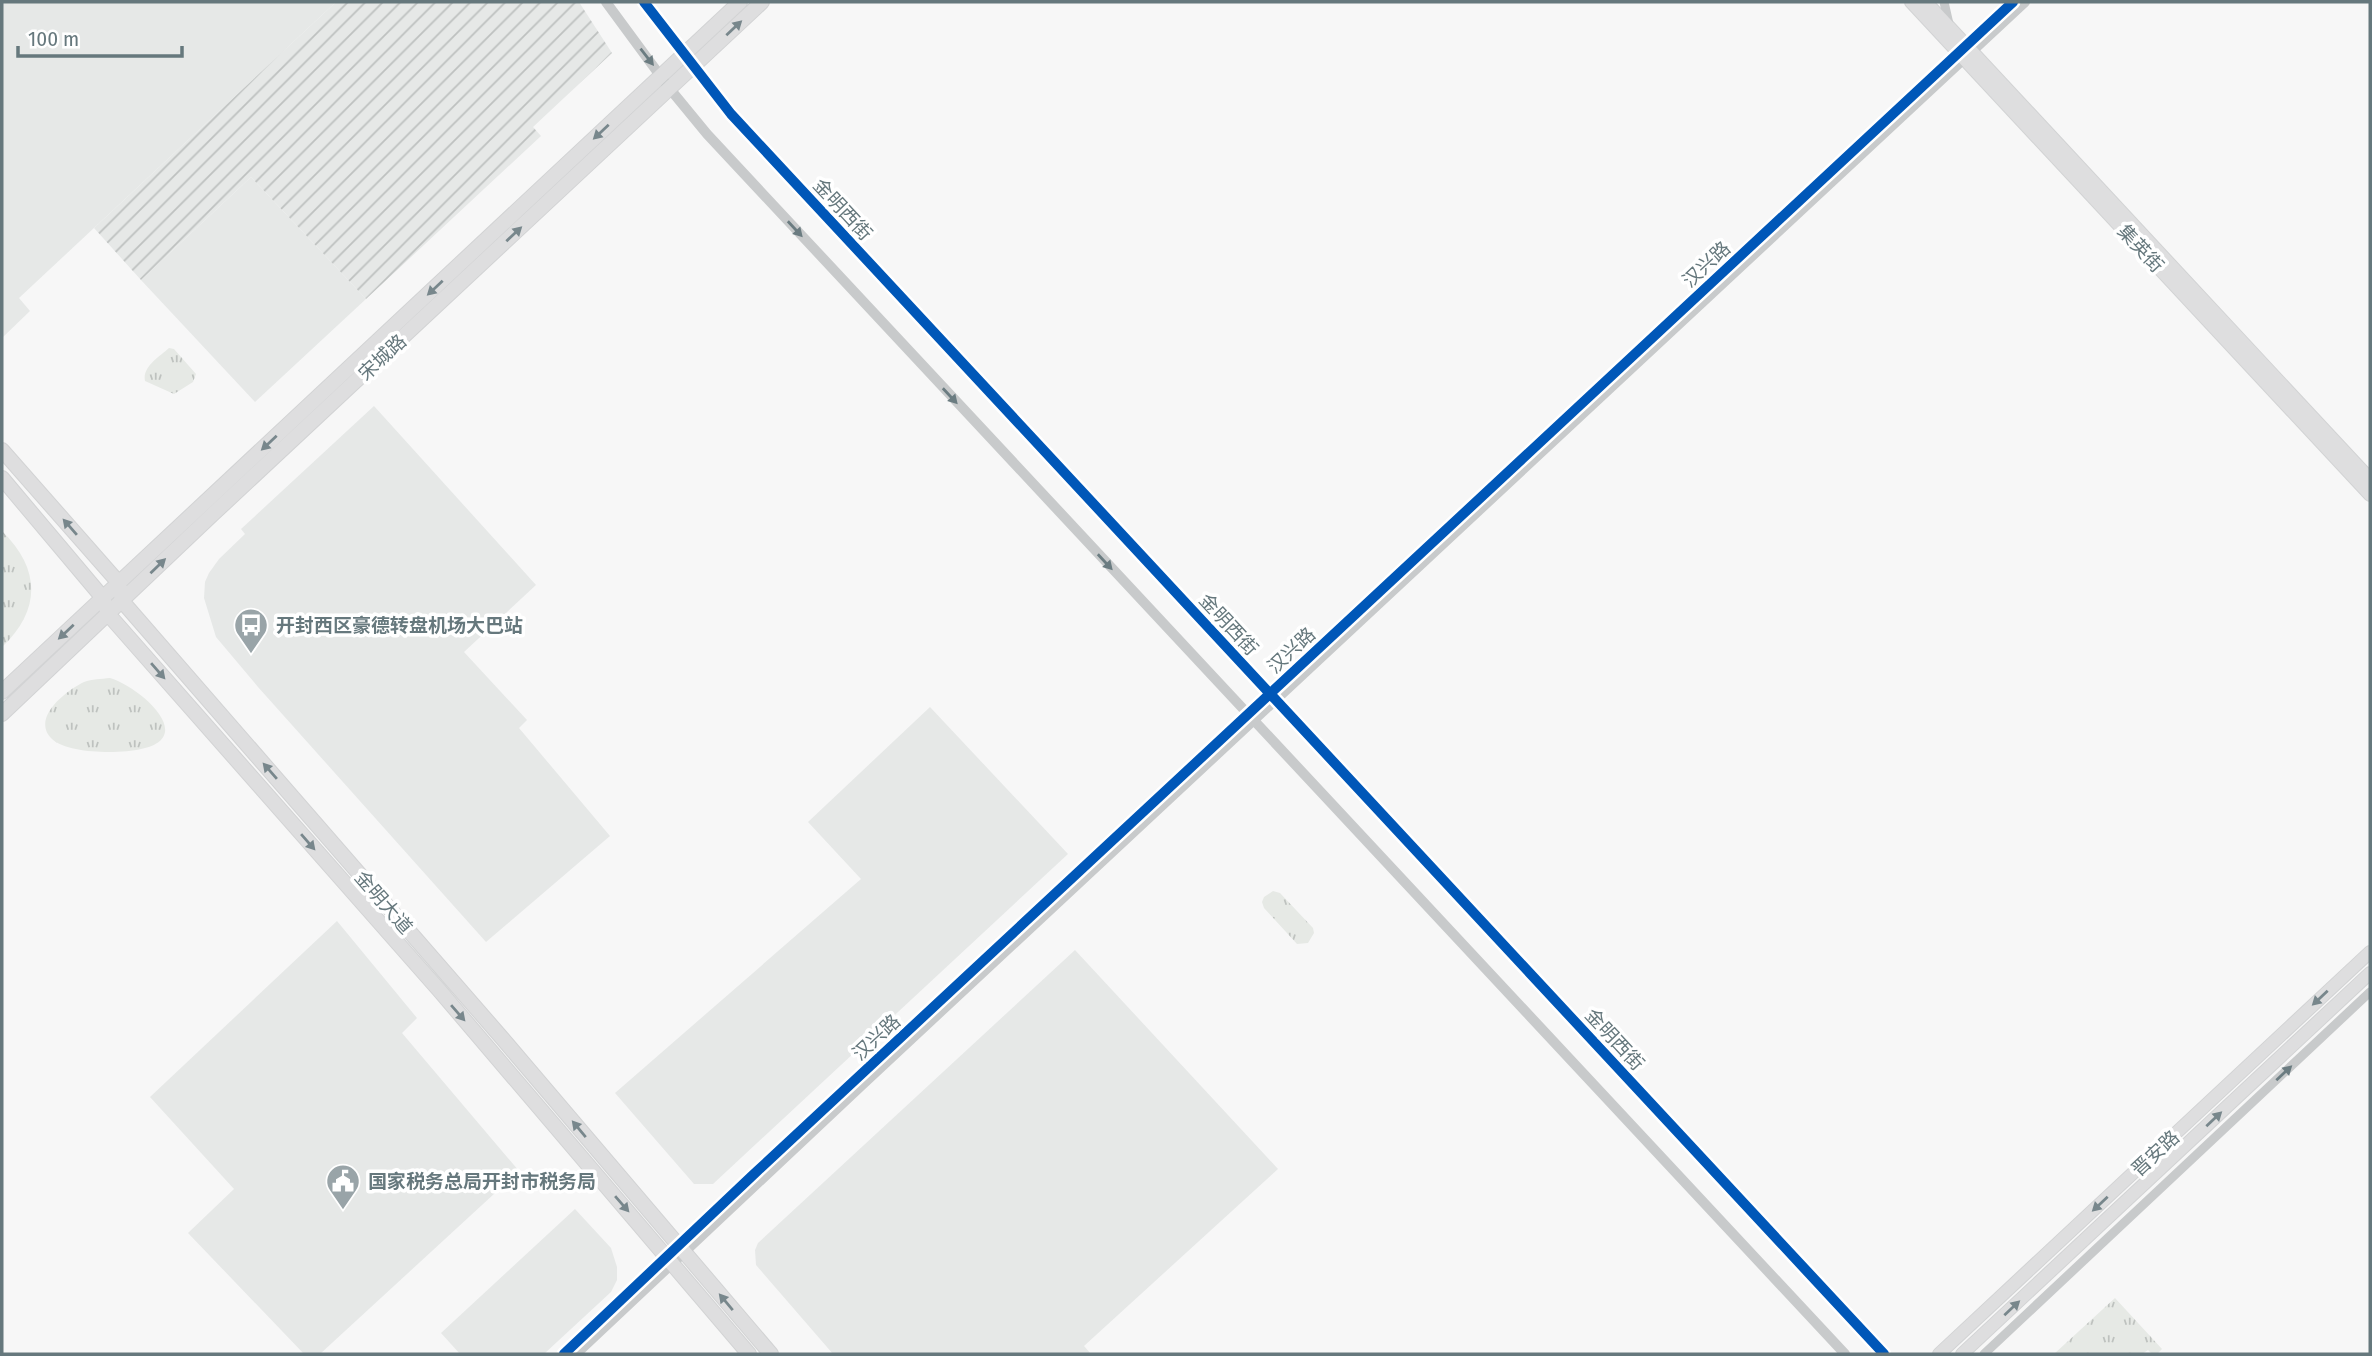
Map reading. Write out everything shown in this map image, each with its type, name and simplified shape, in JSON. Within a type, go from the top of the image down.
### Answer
[{"type":"main road","name":"宋城路","points":[[2,692],[740,2]]},
{"type":"main road","name":"宋城路","points":[[2,714],[762,2]]},
{"type":"main road","name":"集英街","points":[[1911,2],[1965,52],[2370,479]]},
{"type":"main road","name":"集英街","points":[[1926,2],[1949,26],[1965,52],[2370,495]]},
{"type":"main road","points":[[2,450],[119,583],[122,601]]},
{"type":"main road","name":"金明大道","points":[[2,478],[103,598],[108,614],[430,980],[749,1354]]},
{"type":"main road","name":"金明大道","points":[[122,601],[502,1038],[771,1354]]},
{"type":"main road","name":"晋安路","points":[[1939,1354],[2370,952]]},
{"type":"main road","name":"晋安路","points":[[1962,1354],[2370,973]]},
{"type":"street","points":[[607,2],[670,89],[707,134],[1845,1354]]},
{"type":"street","name":"金明西街","points":[[644,2],[731,114],[1884,1354]]},
{"type":"street","points":[[1944,2],[1949,26]]},
{"type":"street","name":"汉兴路","points":[[1965,52],[2013,2]]},
{"type":"street","name":"汉兴路","points":[[576,1354],[681,1249],[1250,718],[1965,52],[2025,2]]},
{"type":"street","points":[[1984,1354],[2370,992]]},
{"type":"street","name":"汉兴路","points":[[564,1354],[670,1260]]},
{"type":"shaded area","points":[[2,2],[336,2],[19,298],[30,311],[2,338]]},
{"type":"shaded area","points":[[336,2],[579,2],[612,53],[533,127],[541,136],[366,299],[251,177],[141,280],[94,228]]},
{"type":"shaded area","points":[[251,177],[366,299],[255,402],[141,280]]},
{"type":"shaded area","points":[[374,406],[536,585],[464,652],[527,720],[519,728],[610,836],[486,942],[216,637],[204,598],[205,582],[209,573],[219,559],[245,534],[241,529]]},
{"type":"shaded area","points":[[930,707],[1068,854],[713,1184],[694,1184],[615,1093],[861,879],[808,822]]},
{"type":"shaded area","name":"国家税务总局开封市税务局","points":[[337,921],[417,1018],[402,1033],[519,1171],[320,1354],[304,1354],[188,1233],[234,1189],[150,1097]]},
{"type":"shaded area","points":[[1075,950],[1278,1169],[1084,1346],[1091,1354],[833,1354],[756,1265],[755,1250],[758,1243]]},
{"type":"shaded area","points":[[575,1209],[611,1248],[617,1267],[617,1280],[611,1292],[544,1354],[460,1354],[441,1333]]},
{"type":"green space","points":[[169,348],[174,349],[196,374],[193,382],[174,394],[145,381],[146,371]]},
{"type":"green space","points":[[2,531],[24,560],[31,589],[24,619],[2,647]]},
{"type":"green space","points":[[110,678],[135,691],[158,712],[164,723],[165,734],[157,743],[141,749],[108,752],[70,748],[52,739],[46,731],[45,722],[53,706],[84,682]]},
{"type":"green space","points":[[1273,891],[1280,893],[1313,928],[1314,933],[1308,943],[1297,944],[1264,908],[1264,897]]},
{"type":"green space","points":[[2115,1298],[2162,1349],[2157,1354],[2148,1350],[2142,1354],[2054,1354]]},
{"type":"cycle path","points":[[644,2],[731,114],[1884,1354]]},
{"type":"cycle path","points":[[564,1354],[2013,2]]},
{"type":"place","name":"开封西区豪德转盘机场大巴站","points":[[251,655]]},
{"type":"place","name":"国家税务总局开封市税务局","points":[[343,1211]]}]
